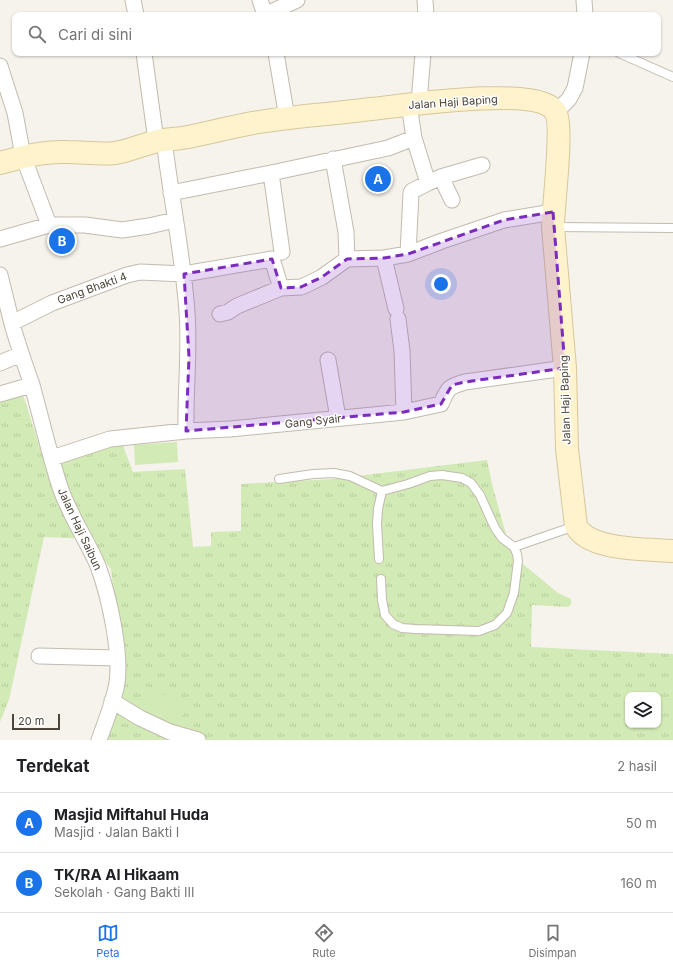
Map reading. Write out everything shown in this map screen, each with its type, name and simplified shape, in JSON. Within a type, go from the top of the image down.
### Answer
[{"type":"street","points":[[133,0],[135,12]]},
{"type":"street","points":[[260,0],[264,12]]},
{"type":"street","points":[[271,12],[297,0]]},
{"type":"street","points":[[425,0],[426,12]]},
{"type":"street","points":[[584,0],[586,12]]},
{"type":"street","points":[[145,56],[171,193],[184,274],[189,357],[186,398],[186,431]]},
{"type":"street","points":[[277,56],[287,118]]},
{"type":"street","points":[[422,56],[414,104],[414,138],[434,180],[452,200]]},
{"type":"street","points":[[556,112],[569,99],[575,88],[581,56]]},
{"type":"street","points":[[0,66],[15,113],[24,156],[49,225]]},
{"type":"street","name":"Jalan Haji Baping","points":[[0,163],[24,156],[49,152],[109,154],[160,141],[260,122],[469,98],[520,99],[552,108],[556,112],[559,127],[553,219],[565,368],[567,449],[576,526]]},
{"type":"street","points":[[171,193],[388,148],[414,138]]},
{"type":"street","points":[[333,159],[346,232],[347,259]]},
{"type":"street","points":[[408,254],[412,191],[434,180],[482,165]]},
{"type":"street","points":[[271,173],[277,255],[282,288]]},
{"type":"street","points":[[220,314],[228,312],[237,306],[282,288],[301,287],[308,284],[334,269],[347,259],[384,258],[408,254],[504,220],[553,219]]},
{"type":"street","points":[[0,239],[49,225],[85,225],[122,230],[175,220]]},
{"type":"street","name":"Gang Bhakti 4","points":[[12,323],[52,303],[127,275],[140,272],[184,274],[277,255]]},
{"type":"street","points":[[384,258],[397,314],[402,351],[404,412]]},
{"type":"street","name":"Jalan Haji Saibun","points":[[0,274],[12,323],[62,492],[98,566],[105,586],[112,619],[117,658],[116,682],[112,702],[99,740]]},
{"type":"street","points":[[0,363],[21,354]]},
{"type":"street","points":[[328,360],[338,418]]},
{"type":"street","name":"Gang Syair","points":[[52,458],[110,439],[404,412],[441,404],[452,385],[565,368]]},
{"type":"street","points":[[0,394],[31,385]]},
{"type":"street","points":[[576,526],[583,536],[603,544],[673,551]]},
{"type":"street","points":[[39,656],[117,658]]},
{"type":"street","points":[[112,702],[140,718],[170,732],[198,740]]},
{"type":"lane","points":[[626,56],[673,77]]},
{"type":"lane","points":[[553,219],[673,228]]},
{"type":"lane","points":[[279,479],[313,474],[334,473],[350,476],[382,491],[430,476],[462,478],[471,483],[476,489],[495,528],[502,538],[514,547],[517,554],[518,561],[514,593],[507,613],[495,625],[480,631],[402,628],[393,624],[385,615],[382,600],[381,579]]},
{"type":"lane","points":[[379,559],[377,524],[378,509],[382,491]]},
{"type":"lane","points":[[514,547],[576,526]]},
{"type":"highlighted area","points":[[553,212],[565,368],[452,385],[441,404],[404,412],[186,431],[189,357],[184,274],[272,259],[281,288],[301,287],[322,277],[347,259],[384,258],[408,254],[504,220]]},
{"type":"green space","points":[[21,388],[43,458],[122,443],[133,472],[185,469],[193,547],[211,546],[211,532],[241,531],[241,484],[333,479],[487,460],[493,488],[512,555],[558,593],[571,599],[571,604],[568,607],[532,605],[531,647],[673,654],[673,740],[104,740],[112,709],[124,684],[111,569],[88,539],[44,537],[9,700],[0,722],[0,395]]},
{"type":"green space","points":[[177,442],[178,462],[135,465],[134,445]]},
{"type":"green space","points":[[147,686],[187,707],[175,730],[136,709]]},
{"type":"place","name":"Masjid Miftahul Huda","points":[[378,179]]},
{"type":"place","name":"TK/RA Al Hikaam","points":[[62,241]]}]
